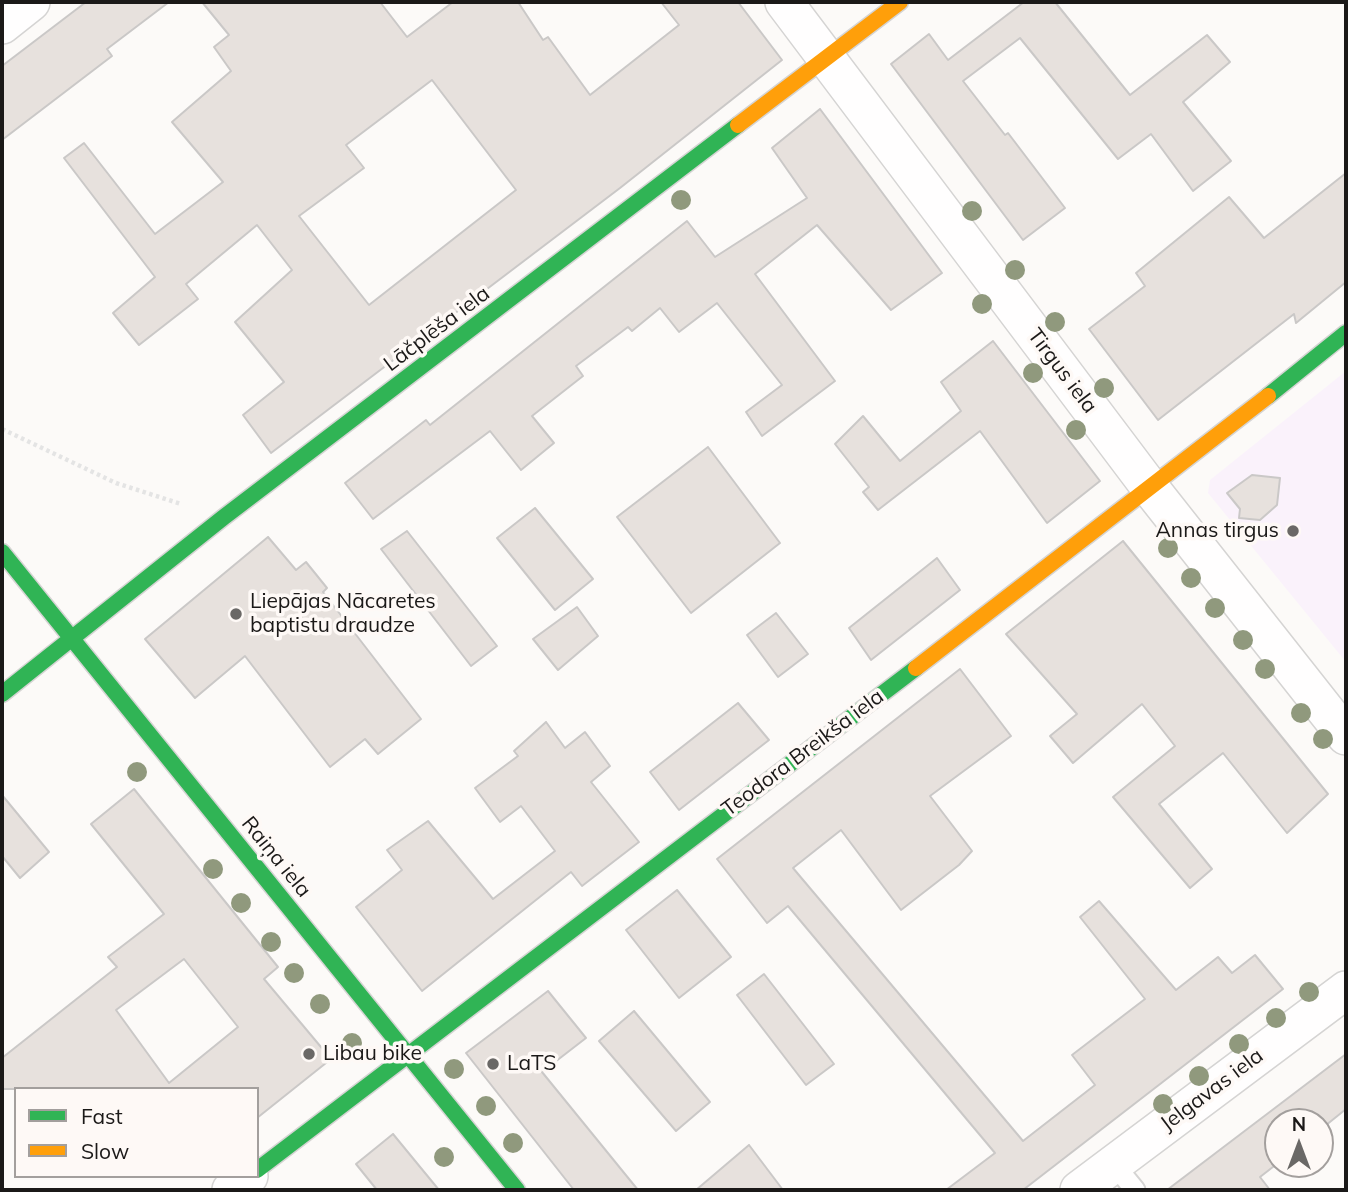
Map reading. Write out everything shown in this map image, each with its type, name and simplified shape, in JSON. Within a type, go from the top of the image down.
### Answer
[{"type":"street","points":[[2,25],[31,2]]},
{"type":"street","name":"Tirgus iela","points":[[784,2],[1151,489],[1346,736]]},
{"type":"street","name":"Lāčplēša iela","points":[[2,694],[224,517],[900,2]]},
{"type":"street","name":"Teodora Breikša iela","points":[[259,1168],[1151,489],[1346,333]]},
{"type":"street","name":"Raiņa iela","points":[[2,552],[517,1190]]},
{"type":"street","name":"Jelgavas iela","points":[[1079,1190],[1124,1177],[1346,990]]},
{"type":"street","points":[[231,1190],[246,1178]]},
{"type":"path","points":[[2,429],[116,483],[224,517]]},
{"type":"shaded area","name":"Annas tirgus","points":[[1346,371],[1346,662],[1208,493],[1210,480]]},
{"type":"building","points":[[86,2],[169,2],[107,49],[112,56],[2,140],[2,66]]},
{"type":"building","points":[[202,2],[380,2],[407,37],[453,2],[518,2],[543,40],[548,37],[590,95],[679,25],[661,2],[738,2],[782,60],[620,188],[271,453],[243,415],[284,382],[235,322],[292,270],[257,225],[186,284],[198,299],[139,345],[113,313],[155,277],[64,158],[84,143],[155,234],[223,182],[172,122],[231,71],[214,47],[229,35]],"holes":[[[432,80],[516,190],[369,305],[299,216],[364,168],[346,145]]]},
{"type":"building","points":[[1024,2],[1055,2],[1130,95],[1207,35],[1230,62],[1183,102],[1231,161],[1193,191],[1151,134],[1118,159],[1020,38],[963,81],[1005,135],[1008,133],[1065,208],[1023,240],[891,64],[929,34],[948,60]]},
{"type":"building","points":[[820,109],[942,273],[891,310],[817,225],[755,274],[835,381],[762,436],[746,412],[782,385],[717,303],[679,332],[660,308],[632,331],[628,327],[576,366],[583,376],[532,416],[554,443],[521,470],[490,431],[373,519],[345,483],[426,420],[430,425],[687,221],[715,257],[807,198],[772,148]]},
{"type":"building","points":[[1346,173],[1346,282],[1296,323],[1294,314],[1158,420],[1089,329],[1145,286],[1136,273],[1229,197],[1264,238]]},
{"type":"building","points":[[993,341],[1100,481],[1047,523],[980,431],[878,510],[863,492],[869,487],[835,444],[863,416],[900,461],[961,411],[941,382]]},
{"type":"building","points":[[708,447],[780,543],[691,613],[617,517]]},
{"type":"building","points":[[1252,475],[1280,478],[1277,505],[1260,520],[1239,518],[1240,509],[1227,493]]},
{"type":"building","points":[[535,508],[593,579],[555,610],[497,538]]},
{"type":"building","points":[[407,531],[497,646],[471,666],[381,549]]},
{"type":"building","points":[[268,537],[296,570],[306,562],[327,588],[323,592],[421,719],[378,754],[365,739],[330,767],[245,656],[195,698],[145,639]]},
{"type":"building","points":[[1123,541],[1328,794],[1287,833],[1223,753],[1159,804],[1212,869],[1190,888],[1113,797],[1175,746],[1142,704],[1073,763],[1050,736],[1077,714],[1006,634]]},
{"type":"building","points":[[937,558],[960,590],[871,660],[849,628]]},
{"type":"building","points":[[577,607],[598,636],[558,670],[533,639]]},
{"type":"building","points":[[776,613],[808,654],[778,677],[747,635]]},
{"type":"building","points":[[960,669],[1011,736],[930,796],[972,851],[959,865],[901,910],[841,830],[793,868],[1023,1141],[1095,1085],[1072,1055],[1145,999],[1080,917],[1099,901],[1176,990],[1218,957],[1232,973],[1255,955],[1283,989],[1023,1190],[946,1190],[995,1153],[788,906],[767,923],[717,859]]},
{"type":"building","points":[[738,703],[769,740],[679,810],[650,772]]},
{"type":"building","points":[[546,722],[565,748],[585,732],[610,766],[591,782],[639,842],[582,886],[571,872],[422,991],[356,907],[402,870],[387,850],[428,821],[493,899],[555,851],[521,806],[500,822],[475,788],[518,756],[514,751]]},
{"type":"building","points":[[134,789],[278,967],[264,979],[331,1059],[259,1116],[259,1087],[2,1089],[2,1058],[117,967],[108,957],[164,914],[91,824]],"holes":[[[184,959],[238,1027],[169,1083],[116,1010]]]},
{"type":"building","points":[[2,795],[49,852],[20,878],[2,856]]},
{"type":"building","points":[[677,890],[731,957],[679,998],[626,930]]},
{"type":"building","points":[[764,974],[834,1064],[806,1085],[737,995]]},
{"type":"building","points":[[548,991],[586,1038],[542,1072],[638,1190],[574,1190],[466,1053]]},
{"type":"building","points":[[634,1011],[710,1102],[676,1131],[599,1041]]},
{"type":"building","points":[[1346,1054],[1346,1109],[1334,1119],[1334,1108],[1275,1108]]},
{"type":"building","points":[[1264,1116],[1264,1174],[1260,1177],[1270,1190],[1167,1190]]},
{"type":"building","points":[[393,1134],[439,1190],[377,1190],[356,1164]]},
{"type":"building","points":[[749,1145],[783,1190],[696,1190]]},
{"type":"traffic: fast","points":[[2,694],[224,517],[738,125]]},
{"type":"traffic: fast","points":[[1268,396],[1346,333]]},
{"type":"traffic: fast","points":[[2,552],[517,1190]]},
{"type":"traffic: fast","points":[[259,1168],[916,668]]},
{"type":"traffic: slow","points":[[738,125],[900,2]]},
{"type":"traffic: slow","points":[[916,668],[1268,396]]},
{"type":"place","name":"Annas tirgus","points":[[1293,531]]},
{"type":"place","name":"Liepājas Nācaretes baptistu draudze","points":[[236,614]]},
{"type":"place","name":"Libau bike","points":[[309,1054]]},
{"type":"place","name":"LaTS","points":[[493,1064]]}]
